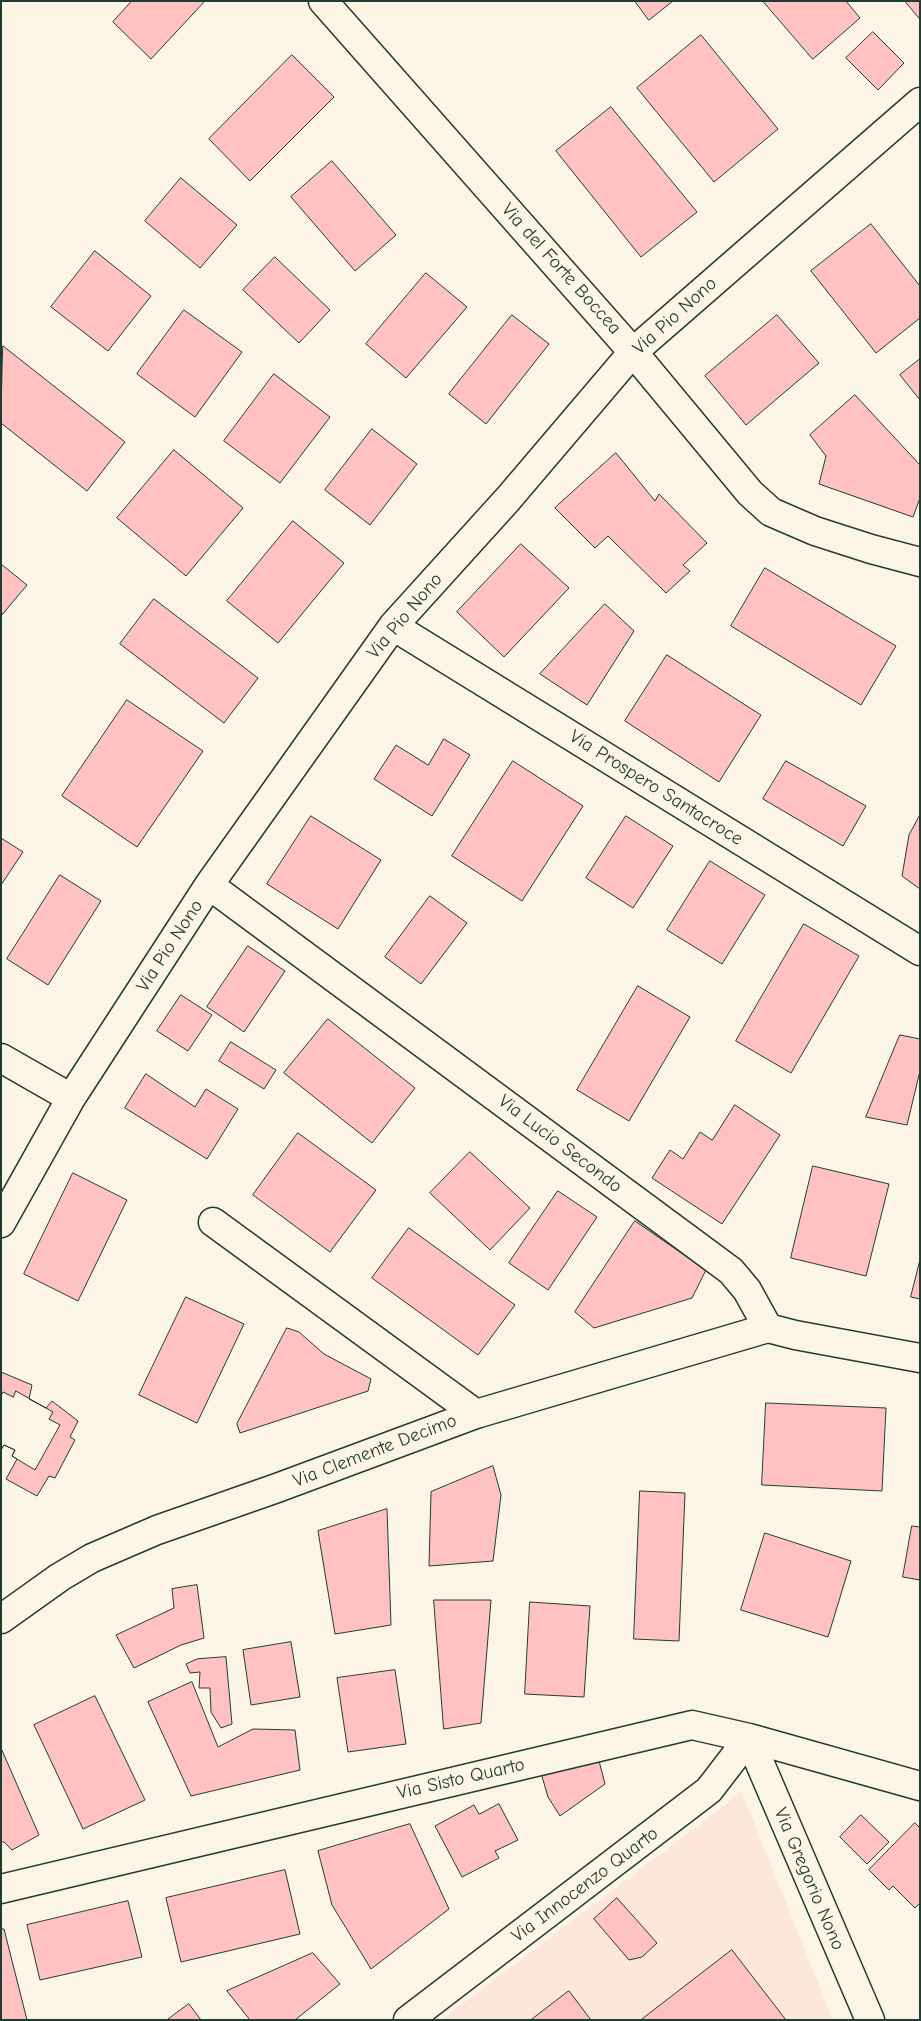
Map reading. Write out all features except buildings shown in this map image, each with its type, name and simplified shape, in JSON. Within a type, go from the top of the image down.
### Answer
[{"type":"street","name":"Via del Forte Boccea","points":[[322,1],[634,352],[750,493],[771,512],[815,531],[920,562]]},
{"type":"street","name":"Via Pio Nono","points":[[1,1223],[71,1098],[209,885],[392,626],[508,499],[634,352],[920,102]]},
{"type":"street","name":"Via Prospero Santacroce","points":[[392,626],[920,951]]},
{"type":"street","name":"Via Lucio Secondo","points":[[209,885],[731,1271],[747,1290],[768,1328]]},
{"type":"street","points":[[1,1058],[71,1098]]},
{"type":"street","points":[[213,1222],[476,1414]]},
{"type":"street","points":[[768,1328],[795,1335],[920,1358]]},
{"type":"street","name":"Via Clemente Decimo","points":[[1,1619],[60,1577],[116,1546],[476,1414],[768,1328]]},
{"type":"street","name":"Via Sisto Quarto","points":[[1,1889],[692,1725],[749,1738],[920,1786]]},
{"type":"street","name":"Via Innocenzo Quarto","points":[[408,2020],[709,1790],[749,1738]]},
{"type":"street","name":"Via Gregorio Nono","points":[[749,1738],[870,2020]]},
{"type":"shaded area","points":[[742,1792],[833,2020],[441,2020]]}]
